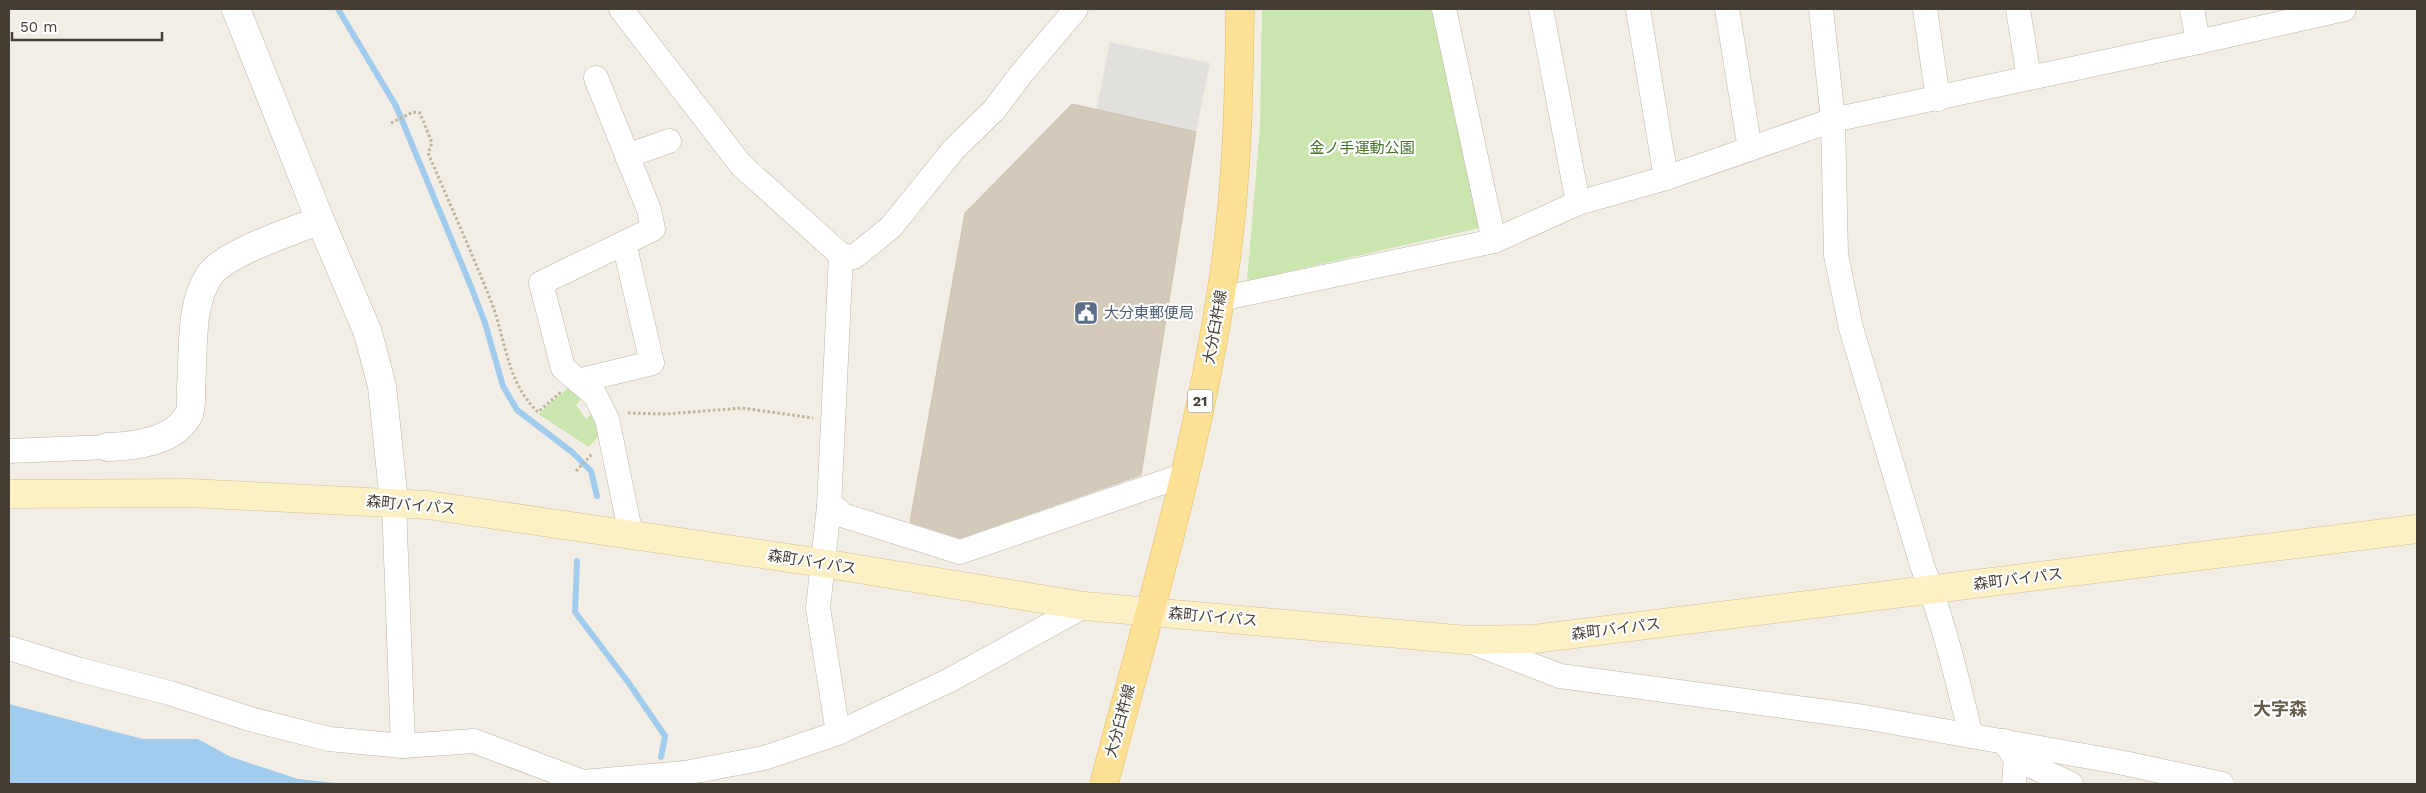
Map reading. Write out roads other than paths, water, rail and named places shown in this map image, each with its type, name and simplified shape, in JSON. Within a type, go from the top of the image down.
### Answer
[{"type":"main road","name":"大分臼杵線","points":[[1104,784],[1184,475],[1220,299],[1228,244],[1238,131],[1240,9]]},
{"type":"main road","name":"森町バイパス","points":[[9,494],[190,493],[428,505],[822,563],[1084,606],[1467,640],[1534,639],[2417,529]]},
{"type":"street","points":[[236,9],[320,220],[368,333],[382,386],[394,502],[403,746]]},
{"type":"street","points":[[621,9],[741,165],[841,256],[854,257],[891,227],[954,149],[994,110],[1022,73],[1076,9]]},
{"type":"street","points":[[1444,9],[1494,241]]},
{"type":"street","points":[[1541,9],[1578,203]]},
{"type":"street","points":[[1638,9],[1666,178]]},
{"type":"street","points":[[1727,9],[1750,149]]},
{"type":"street","points":[[1821,9],[1833,120],[1838,264],[1851,328],[1958,681],[1971,736]]},
{"type":"street","points":[[1925,9],[1938,99]]},
{"type":"street","points":[[2018,9],[2029,78]]},
{"type":"street","points":[[2192,9],[2198,42]]},
{"type":"street","points":[[1220,299],[1494,241],[1578,203],[1666,178],[1833,120],[1938,99],[2344,9]]},
{"type":"street","points":[[596,78],[649,210],[653,229],[542,283],[563,368],[595,396],[608,419],[631,535]]},
{"type":"street","points":[[627,156],[669,141]]},
{"type":"street","points":[[9,451],[136,446],[162,438],[177,427],[190,413],[196,318],[202,290],[210,274],[230,258],[320,220]]},
{"type":"street","points":[[578,381],[652,362],[624,243]]},
{"type":"street","points":[[838,733],[818,608],[830,507],[841,256]]},
{"type":"street","points":[[830,507],[837,509],[842,515],[960,552],[1184,475]]},
{"type":"street","points":[[9,648],[303,733],[329,739],[403,746],[474,741],[585,783],[685,773],[755,760],[838,733],[864,719],[950,680],[1084,606]]},
{"type":"street","points":[[1467,640],[1560,676],[1864,717],[1971,736],[2010,750],[2071,784]]},
{"type":"street","points":[[2010,750],[2014,784]]},
{"type":"street","points":[[2010,750],[2119,762],[2222,784]]},
{"type":"water","points":[[9,704],[143,739],[198,739],[231,757],[298,779],[346,784],[9,784]]},
{"type":"waterway","points":[[338,9],[396,106],[485,323],[503,386],[517,410],[572,452],[591,471],[597,496]]},
{"type":"waterway","points":[[577,561],[575,612],[628,682],[665,736],[661,757]]},
{"type":"place","name":"大分東郵便局","points":[[1086,313]]},
{"type":"district","name":"大字森","points":[[2280,708]]},
{"type":"park label","name":"金ノ手運動公園","points":[[1362,148]]}]
